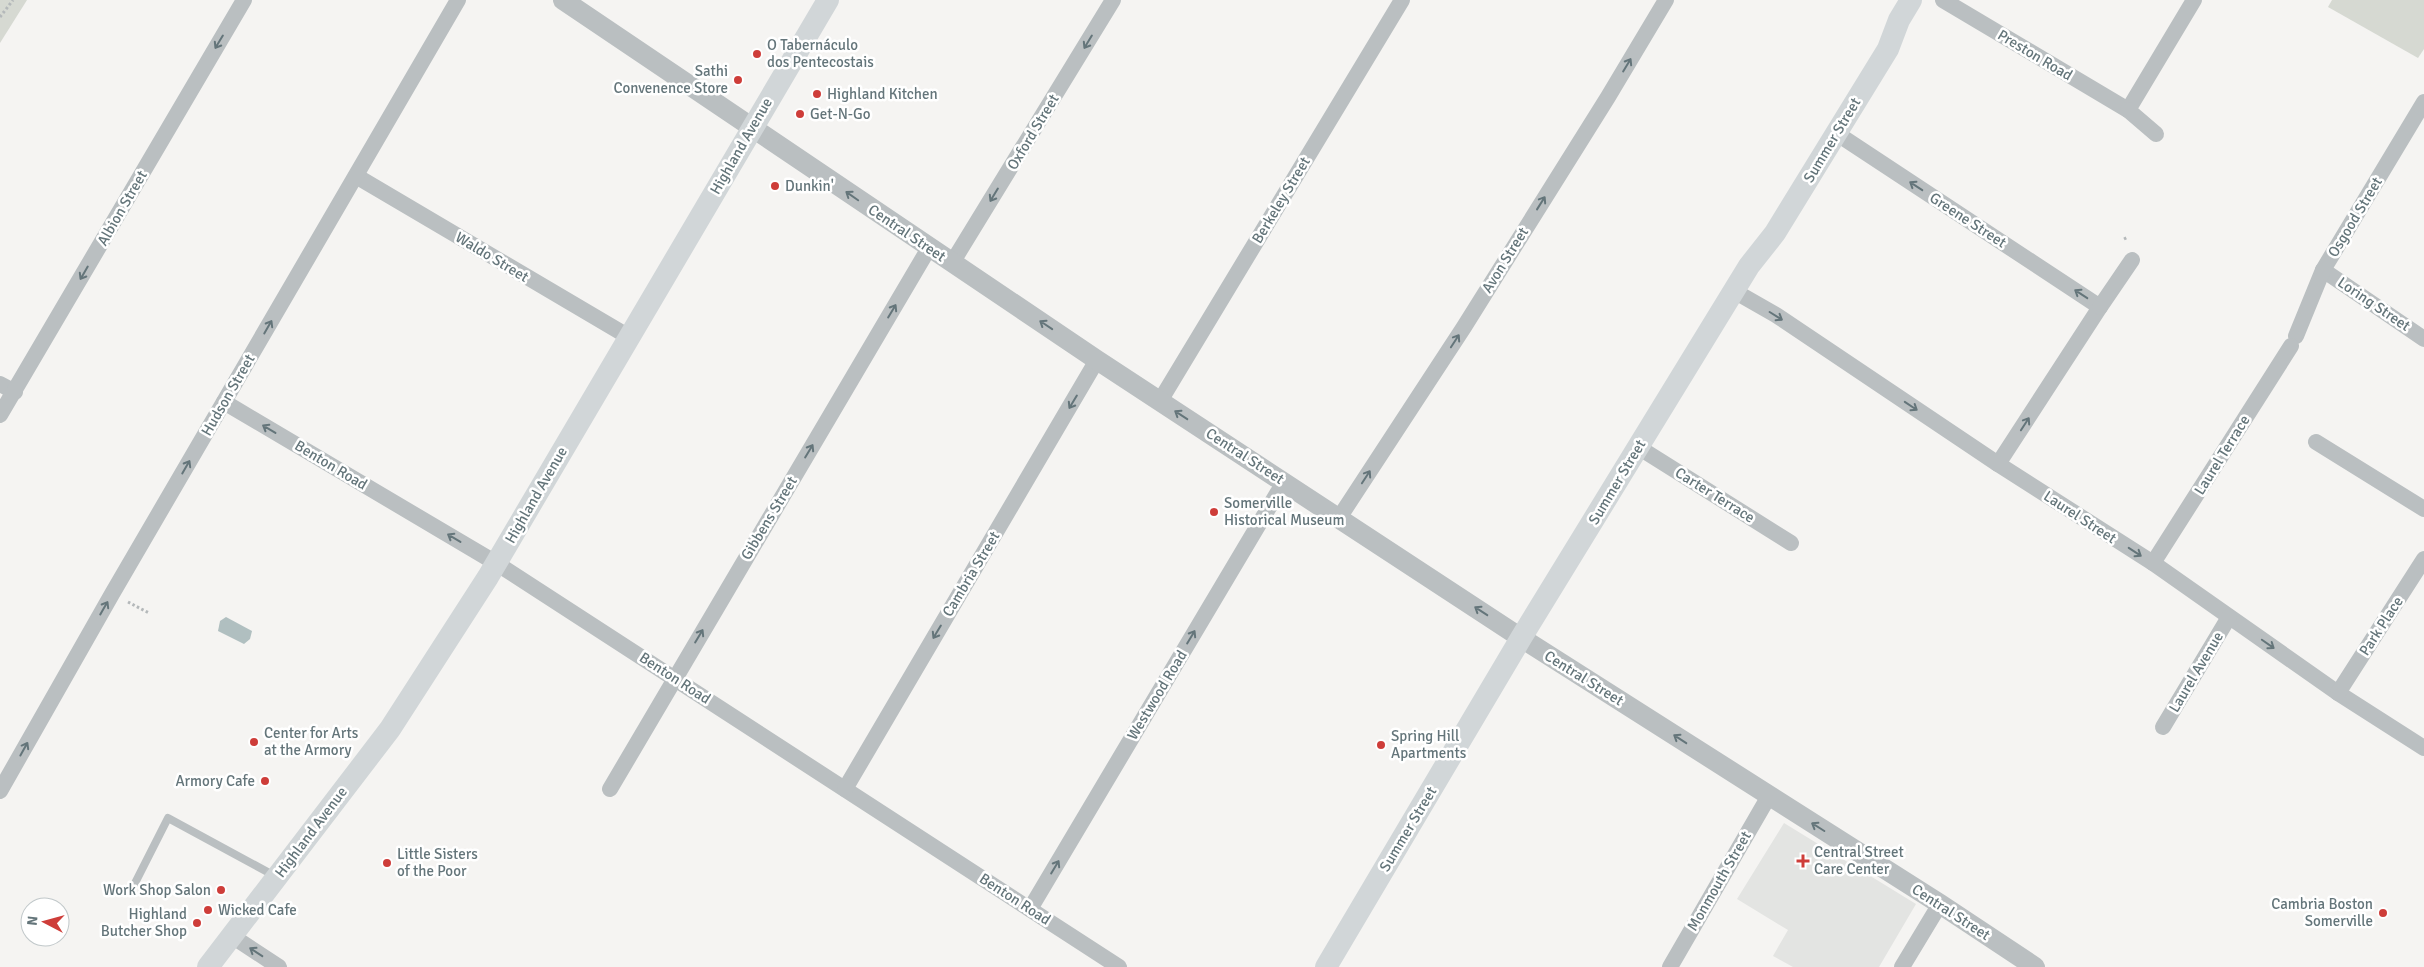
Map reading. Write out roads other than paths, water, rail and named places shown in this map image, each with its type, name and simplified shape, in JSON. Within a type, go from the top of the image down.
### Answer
[{"type":"main road","name":"Highland Avenue","points":[[208,967],[390,729],[435,661],[496,563],[828,0]]},
{"type":"main road","name":"Summer Street","points":[[1326,967],[1521,638],[1749,266],[1772,239],[1888,49],[1899,20],[1911,0]]},
{"type":"street","name":"Albion Street","points":[[0,416],[244,0]]},
{"type":"street","name":"Hudson Street","points":[[0,792],[458,0]]},
{"type":"street","name":"Central Street","points":[[563,0],[1097,360],[1521,638],[1940,904],[2035,967]]},
{"type":"street","name":"Oxford Street","points":[[952,263],[1113,0]]},
{"type":"street","name":"Berkeley Street","points":[[1160,401],[1402,0]]},
{"type":"street","name":"Avon Street","points":[[1339,518],[1464,327],[1608,97],[1666,0]]},
{"type":"street","name":"Preston Road","points":[[1943,0],[2128,110],[2156,134]]},
{"type":"street","points":[[2128,110],[2194,0]]},
{"type":"street","name":"Osgood Street","points":[[2293,341],[2323,270],[2418,128],[2424,102]]},
{"type":"street","name":"Greene Street","points":[[1836,133],[2100,307]]},
{"type":"street","name":"Waldo Street","points":[[356,176],[629,337]]},
{"type":"street","name":"Gibbens Street","points":[[610,790],[929,248]]},
{"type":"street","points":[[1998,464],[2132,260]]},
{"type":"street","name":"Loring Street","points":[[2323,270],[2424,339]]},
{"type":"street","name":"Laurel Street","points":[[1734,291],[1776,316],[1998,464],[2153,563],[2338,693],[2424,748]]},
{"type":"street","name":"Laurel Terrace","points":[[2153,563],[2293,341]]},
{"type":"street","name":"Cambria Street","points":[[845,789],[1097,360]]},
{"type":"street","points":[[0,384],[15,392]]},
{"type":"street","name":"Benton Road","points":[[224,402],[496,563],[1119,967]]},
{"type":"street","points":[[2316,442],[2424,508]]},
{"type":"street","name":"Carter Terrace","points":[[1638,447],[1791,543]]},
{"type":"street","name":"Westwood Road","points":[[1030,909],[1284,482]]},
{"type":"street","name":"Park Place","points":[[2338,693],[2424,559]]},
{"type":"street","name":"Laurel Avenue","points":[[2163,727],[2229,617]]},
{"type":"street","name":"Monmouth Street","points":[[1670,967],[1769,796]]},
{"type":"street","points":[[1902,967],[1940,904]]},
{"type":"street","points":[[232,936],[280,967]]},
{"type":"lane","points":[[132,889],[168,818],[277,877]]},
{"type":"place","name":"O Tabernáculo dos Pentecostais","points":[[757,54]]},
{"type":"place","name":"Sathi Convenence Store","points":[[738,80]]},
{"type":"place","name":"Highland Kitchen","points":[[817,94]]},
{"type":"place","name":"Get-N-Go","points":[[800,114]]},
{"type":"place","name":"Dunkin'","points":[[775,186]]},
{"type":"place","name":"Somerville Historical Museum","points":[[1214,512]]},
{"type":"place","name":"Center for Arts at the Armory","points":[[254,742]]},
{"type":"place","name":"Spring Hill Apartments","points":[[1381,745]]},
{"type":"place","name":"Armory Cafe","points":[[265,781]]},
{"type":"place","name":"Central Street Care Center","points":[[1803,861]]},
{"type":"place","name":"Little Sisters of the Poor","points":[[387,863]]},
{"type":"place","name":"Work Shop Salon","points":[[221,890]]},
{"type":"place","name":"Wicked Cafe","points":[[208,910]]},
{"type":"place","name":"Cambria Boston Somerville","points":[[2383,913]]},
{"type":"place","name":"Highland Butcher Shop","points":[[197,923]]}]
